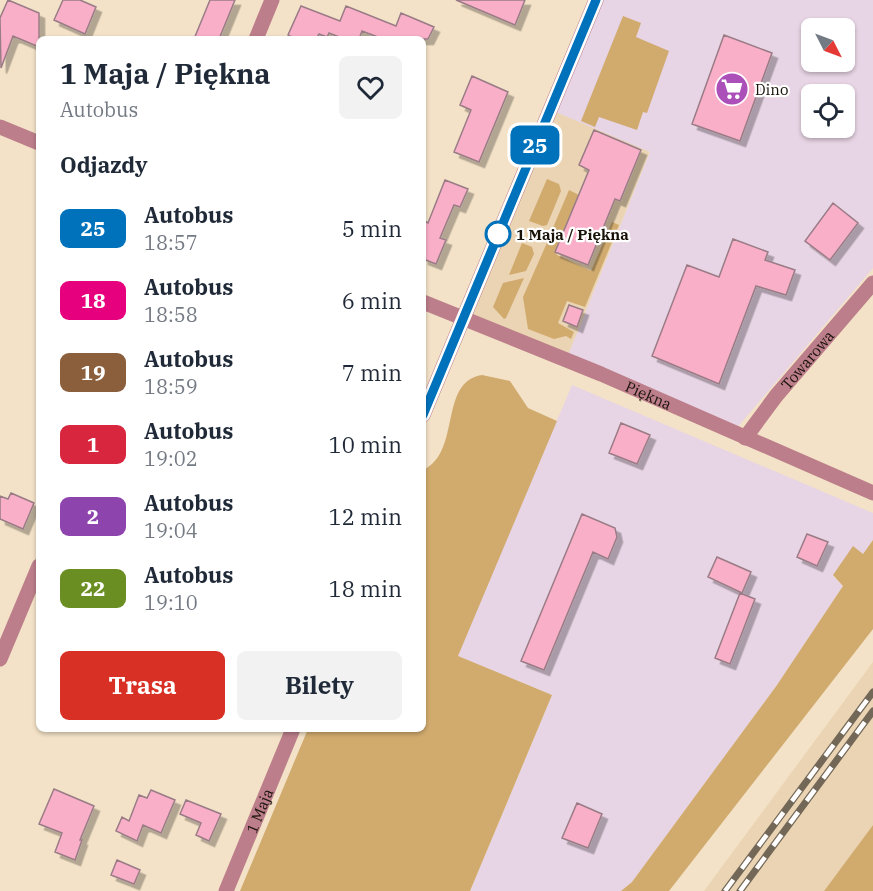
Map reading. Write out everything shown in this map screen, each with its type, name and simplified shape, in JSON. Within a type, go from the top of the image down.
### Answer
[{"type":"street","points":[[256,36],[272,0]]},
{"type":"street","points":[[426,408],[596,0]]},
{"type":"street","points":[[0,127],[36,142]]},
{"type":"street","name":"Towarowa","points":[[745,438],[776,396],[873,283]]},
{"type":"street","name":"Piękna","points":[[426,303],[601,374],[873,493]]},
{"type":"street","points":[[0,659],[36,573]]},
{"type":"street","name":"1 Maja","points":[[226,891],[292,732]]},
{"type":"shaded area","points":[[597,0],[873,0],[873,268],[736,429],[567,358],[650,152],[551,110]]},
{"type":"shaded area","points":[[623,16],[641,23],[636,37],[669,51],[647,113],[643,112],[637,130],[599,117],[595,127],[581,121]]},
{"type":"shaded area","points":[[551,110],[650,151],[567,358],[465,316]]},
{"type":"shaded area","points":[[547,179],[559,184],[561,191],[547,225],[543,226],[529,221]]},
{"type":"shaded area","points":[[569,190],[579,195],[562,234],[552,230]]},
{"type":"shaded area","points":[[612,222],[619,225],[585,307],[567,301],[558,323],[574,332],[571,339],[566,336],[554,339],[528,329],[523,297],[550,236],[560,240],[555,251],[557,255],[591,271]]},
{"type":"shaded area","points":[[522,243],[532,247],[534,254],[526,271],[509,275]]},
{"type":"shaded area","points":[[524,278],[504,319],[493,307],[503,283]]},
{"type":"shaded area","points":[[482,375],[510,381],[528,408],[557,421],[458,656],[552,695],[470,891],[240,891],[307,732],[426,732],[426,468],[435,461],[442,449],[454,403],[468,380]]},
{"type":"shaded area","points":[[572,385],[873,513],[873,540],[863,554],[853,547],[833,576],[843,586],[777,685],[632,882],[621,891],[470,891],[552,695],[457,656]]},
{"type":"shaded area","points":[[873,540],[873,629],[669,891],[621,891],[632,882],[777,685],[843,586],[833,575],[853,546],[863,554]]},
{"type":"shaded area","points":[[873,662],[873,825],[824,891],[704,891]]},
{"type":"shaded area","points":[[873,825],[873,891],[824,891]]},
{"type":"building","points":[[8,0],[39,13],[39,36],[36,36],[36,46],[13,36],[1,68],[0,18]]},
{"type":"building","points":[[63,0],[80,0],[96,7],[85,34],[54,20]]},
{"type":"building","points":[[210,0],[235,0],[220,36],[195,36]]},
{"type":"building","points":[[456,0],[525,0],[515,25]]},
{"type":"building","points":[[301,6],[340,21],[346,6],[396,26],[401,13],[434,27],[428,39],[426,36],[375,36],[362,31],[360,36],[336,36],[329,33],[328,36],[288,35]]},
{"type":"building","name":"Dino","points":[[724,35],[772,53],[740,141],[692,124]]},
{"type":"building","points":[[472,76],[508,92],[479,162],[454,152],[471,110],[460,105]]},
{"type":"building","points":[[594,130],[641,150],[620,201],[615,199],[588,265],[555,252],[589,170],[579,165]]},
{"type":"building","points":[[445,180],[468,189],[460,207],[454,205],[440,238],[446,240],[436,264],[426,260],[426,222],[428,223]]},
{"type":"building","points":[[833,203],[858,223],[830,260],[805,241]]},
{"type":"building","points":[[733,239],[768,252],[765,260],[795,270],[786,295],[756,286],[719,384],[652,356],[687,265],[719,277]]},
{"type":"building","points":[[569,305],[583,310],[577,327],[563,321]]},
{"type":"building","points":[[621,423],[650,435],[637,464],[609,453]]},
{"type":"building","points":[[11,493],[34,503],[23,529],[0,519],[0,496],[8,499]]},
{"type":"building","points":[[582,514],[615,528],[617,537],[608,559],[593,552],[544,670],[521,661]]},
{"type":"building","points":[[807,534],[828,542],[817,566],[797,557]]},
{"type":"building","points":[[717,557],[751,572],[742,593],[708,577]]},
{"type":"building","points":[[740,593],[755,599],[730,664],[715,658]]},
{"type":"building","points":[[54,789],[94,806],[80,840],[82,840],[75,860],[55,852],[62,833],[39,824]]},
{"type":"building","points":[[151,790],[175,800],[161,833],[143,825],[137,841],[116,831],[122,817],[129,821],[139,795],[147,798]]},
{"type":"building","points":[[186,800],[221,814],[209,841],[196,835],[201,823],[180,814]]},
{"type":"building","points":[[577,803],[602,814],[588,848],[562,838]]},
{"type":"building","points":[[117,860],[140,870],[134,884],[111,875]]},
{"type":"railway","points":[[725,891],[873,692]]},
{"type":"railway","points":[[740,891],[873,711]]},
{"type":"bus line","name":"25","points":[[426,408],[596,0]]},
{"type":"place","name":"Dino","points":[[732,89]]},
{"type":"place","name":"1 Maja / Piękna","points":[[498,234]]}]
